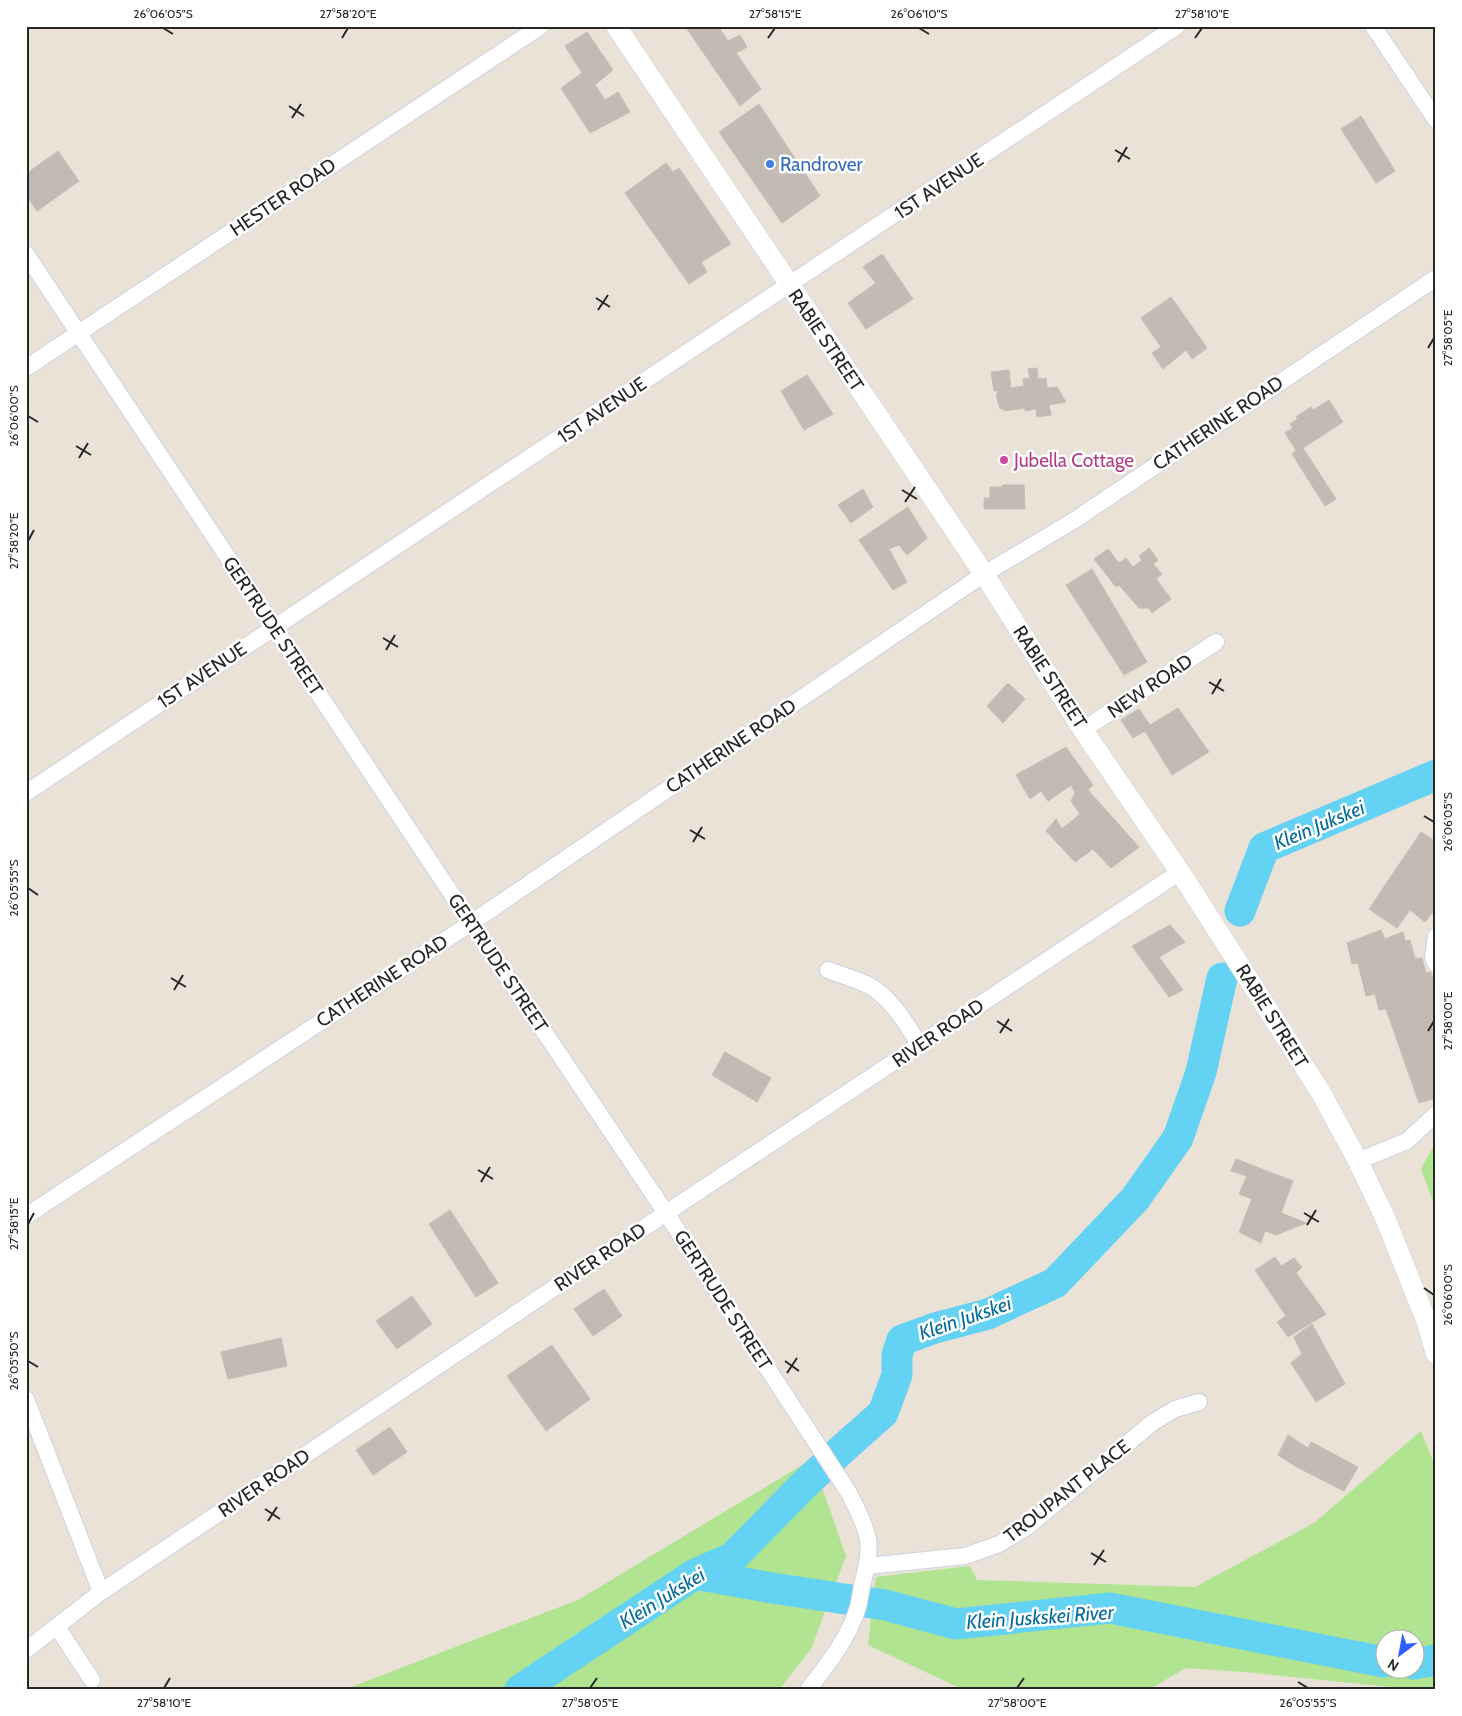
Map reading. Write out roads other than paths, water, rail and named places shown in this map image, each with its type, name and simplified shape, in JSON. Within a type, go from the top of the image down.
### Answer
[{"type":"street","name":"HESTER ROAD","points":[[26,368],[541,26]]},
{"type":"street","name":"RABIE STREET","points":[[616,26],[984,574],[1083,730],[1180,872],[1320,1091],[1358,1161],[1386,1220],[1426,1320],[1436,1354]]},
{"type":"street","name":"1ST AVENUE","points":[[26,793],[1177,26]]},
{"type":"street","points":[[1373,26],[1436,120]]},
{"type":"street","name":"GERTRUDE STREET","points":[[26,254],[666,1213],[845,1487],[863,1523],[869,1548],[867,1566],[858,1608],[836,1650],[808,1690]]},
{"type":"street","name":"CATHERINE ROAD","points":[[26,1216],[471,923],[984,574],[1072,520],[1436,278]]},
{"type":"street","name":"NEW ROAD","points":[[1083,730],[1216,642]]},
{"type":"street","name":"RIVER ROAD","points":[[26,1650],[101,1592],[666,1213],[1180,872]]},
{"type":"street","points":[[1436,936],[1433,958],[1436,964]]},
{"type":"street","points":[[828,970],[868,985],[876,990],[895,1009],[920,1044]]},
{"type":"street","points":[[1358,1161],[1407,1141],[1436,1114]]},
{"type":"street","points":[[26,1399],[101,1592]]},
{"type":"street","name":"TROUPANT PLACE","points":[[867,1566],[965,1556],[999,1544],[1033,1522],[1152,1423],[1175,1409],[1199,1402]]},
{"type":"street","points":[[57,1627],[92,1680]]},
{"type":"waterway","name":"Klein Jukskei","points":[[1240,911],[1264,848],[1436,775]]},
{"type":"waterway","name":"Klein Jukskei","points":[[520,1690],[695,1574],[732,1558],[804,1485],[883,1413],[897,1375],[897,1355],[902,1340],[935,1328],[988,1314],[1055,1283],[1135,1199],[1178,1138],[1201,1072],[1222,978]]},
{"type":"waterway","name":"Klein Juskskei River","points":[[695,1574],[885,1605],[956,1624],[1110,1608],[1374,1660]]},
{"type":"waterway","name":"Klein Juskskei River","points":[[1424,1662],[1436,1660]]},
{"type":"place","name":"Randrover","points":[[770,164]]},
{"type":"place","name":"Jubella Cottage","points":[[1004,460]]}]
